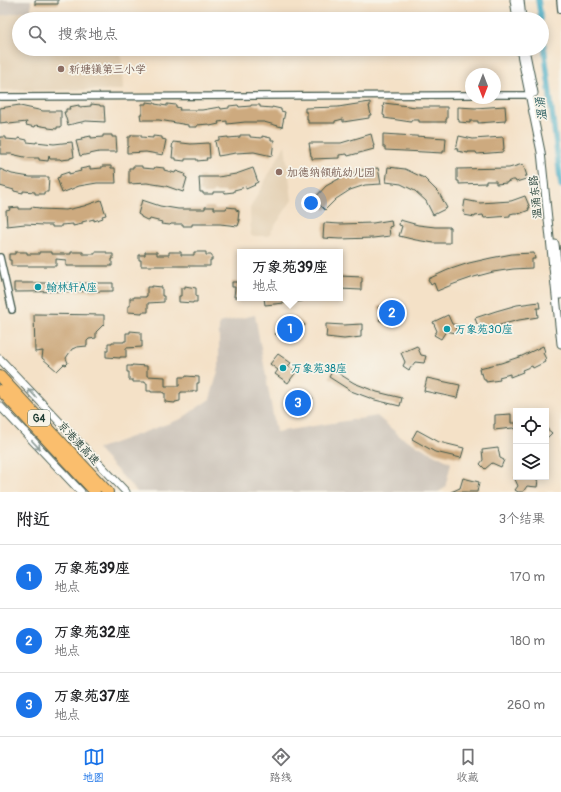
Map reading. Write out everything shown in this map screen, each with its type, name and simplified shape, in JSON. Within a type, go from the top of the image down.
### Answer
[{"type":"highway","name":"京港澳高速","points":[[0,376],[108,492]]},
{"type":"highway","name":"京港澳高速","points":[[0,390],[95,492]]},
{"type":"street","points":[[514,0],[516,12]]},
{"type":"street","points":[[520,0],[521,12]]},
{"type":"street","points":[[560,0],[561,10]]},
{"type":"street","name":"温涌东路","points":[[522,56],[546,153],[561,295]]},
{"type":"street","name":"温涌东路","points":[[526,56],[541,152],[561,344]]},
{"type":"street","points":[[0,96],[465,95]]},
{"type":"street","points":[[501,95],[532,95]]},
{"type":"street","points":[[0,257],[12,310]]},
{"type":"street","points":[[0,359],[126,492]]},
{"type":"street","points":[[0,406],[81,492]]},
{"type":"shaded area","points":[[0,0],[31,0],[31,10],[12,12],[12,14],[0,16]]},
{"type":"shaded area","name":"新塘镇第三小学","points":[[31,10],[41,10],[41,12],[21,12]]},
{"type":"shaded area","name":"新塘镇第三小学","points":[[12,14],[12,56],[121,56],[123,90],[0,90],[0,16]]},
{"type":"shaded area","name":"加德纳领航幼儿园","points":[[285,145],[292,200],[268,236],[251,236],[250,208]]},
{"type":"shaded area","points":[[255,315],[276,432],[377,416],[401,437],[451,463],[445,488],[438,492],[137,492],[97,449],[181,419],[210,399],[219,368],[219,323]]},
{"type":"building","points":[[35,0],[58,0],[58,4],[35,4]]},
{"type":"building","points":[[146,102],[167,106],[167,104],[176,105],[176,107],[180,108],[179,110],[202,110],[220,107],[221,109],[238,105],[239,107],[260,105],[260,107],[272,107],[281,109],[281,111],[285,112],[282,127],[264,122],[227,124],[227,121],[218,122],[219,124],[210,126],[209,124],[197,125],[197,127],[188,127],[188,125],[159,120],[141,120],[140,114],[142,114],[142,104],[146,104]]},
{"type":"building","points":[[370,102],[369,106],[371,115],[369,115],[369,118],[343,122],[343,119],[335,121],[335,123],[308,123],[307,112],[305,112],[305,108],[338,107]]},
{"type":"building","points":[[384,103],[416,107],[447,107],[447,119],[446,122],[419,122],[419,120],[411,120],[411,122],[384,118]]},
{"type":"building","points":[[91,104],[104,106],[105,122],[86,121],[68,125],[64,112],[66,112],[66,109],[79,105],[79,107],[91,106]]},
{"type":"building","points":[[20,105],[43,111],[61,111],[61,127],[57,127],[57,129],[36,125],[35,127],[26,125],[27,122],[9,124],[8,122],[0,123],[0,108]]},
{"type":"building","points":[[505,106],[505,121],[478,123],[478,121],[470,121],[470,123],[459,122],[458,119],[458,107],[475,108]]},
{"type":"building","points":[[371,134],[374,149],[348,156],[347,154],[339,155],[339,158],[312,159],[309,143],[341,143]]},
{"type":"building","points":[[383,134],[446,138],[445,151],[443,151],[443,153],[385,150],[385,147],[383,147]]},
{"type":"building","points":[[103,135],[112,135],[112,137],[116,137],[117,152],[99,152],[80,156],[76,141],[82,140],[81,138],[91,136],[91,138],[103,137]]},
{"type":"building","points":[[131,135],[141,135],[141,137],[153,138],[153,136],[162,137],[162,139],[166,140],[163,155],[146,152],[127,153],[128,137],[131,137]]},
{"type":"building","points":[[240,135],[271,138],[271,140],[274,140],[272,156],[254,152],[218,156],[215,141],[219,140],[219,138],[240,137]]},
{"type":"building","points":[[459,136],[473,139],[503,137],[504,149],[503,152],[477,154],[476,152],[468,153],[457,151],[458,149],[456,149]]},
{"type":"building","points":[[0,137],[18,140],[18,138],[27,140],[27,142],[36,143],[54,144],[72,142],[74,157],[61,160],[50,159],[49,156],[48,161],[39,160],[39,158],[0,154]]},
{"type":"building","points":[[173,142],[191,144],[209,143],[210,158],[206,158],[207,160],[197,161],[197,159],[185,159],[185,161],[176,160],[176,158],[172,158]]},
{"type":"building","points":[[523,164],[527,176],[525,176],[526,179],[516,182],[515,180],[512,180],[507,183],[496,184],[496,181],[486,181],[486,183],[459,184],[459,181],[457,181],[457,169],[509,168]]},
{"type":"building","points":[[102,166],[111,166],[111,168],[115,168],[116,183],[97,183],[79,186],[62,193],[57,178],[60,177],[60,175],[69,172],[69,174],[81,171],[80,169],[90,167],[90,169],[102,168]]},
{"type":"building","points":[[133,166],[142,166],[142,168],[154,169],[155,167],[164,168],[164,170],[175,173],[176,171],[185,174],[184,176],[187,178],[183,192],[166,186],[147,183],[129,184],[129,168],[133,168]]},
{"type":"building","points":[[388,167],[405,169],[424,178],[439,193],[447,208],[433,215],[426,201],[415,191],[401,184],[386,182]]},
{"type":"building","points":[[253,168],[258,182],[254,184],[255,185],[246,189],[246,187],[234,190],[234,192],[213,192],[213,194],[203,194],[203,192],[200,192],[199,177],[218,177],[236,174]]},
{"type":"building","points":[[378,168],[381,184],[365,185],[350,190],[336,199],[325,210],[314,199],[326,186],[344,176],[361,170]]},
{"type":"building","points":[[0,169],[12,174],[30,177],[49,177],[48,192],[44,192],[44,194],[35,194],[35,192],[23,191],[23,193],[0,186]]},
{"type":"building","points":[[525,196],[530,208],[528,208],[529,210],[519,214],[514,213],[510,214],[510,216],[484,218],[483,215],[475,217],[464,215],[465,213],[463,212],[465,200],[480,203],[511,201]]},
{"type":"building","points":[[101,200],[106,215],[102,216],[103,218],[94,221],[94,219],[82,222],[82,224],[73,226],[73,224],[61,225],[61,227],[52,227],[52,225],[25,224],[7,226],[6,211],[10,210],[9,208],[19,207],[19,209],[31,209],[31,207],[40,209],[66,210]]},
{"type":"building","points":[[142,200],[160,206],[178,209],[205,209],[205,207],[214,207],[214,209],[226,209],[227,207],[236,208],[236,210],[239,211],[238,220],[240,220],[238,226],[220,224],[192,224],[192,226],[183,226],[183,224],[161,224],[162,222],[150,219],[149,221],[138,214]]},
{"type":"building","points":[[391,220],[392,226],[389,227],[390,236],[340,239],[323,238],[324,223],[373,223]]},
{"type":"building","points":[[400,220],[418,225],[450,227],[450,243],[434,243],[399,236],[402,226],[399,225]]},
{"type":"building","points":[[15,252],[27,252],[27,254],[52,252],[52,254],[71,254],[71,252],[83,252],[83,254],[95,254],[95,252],[107,252],[107,254],[113,254],[113,259],[112,266],[66,266],[66,260],[56,259],[56,266],[11,266],[9,254],[15,254]]},
{"type":"building","points":[[145,252],[157,252],[157,255],[169,255],[169,252],[181,252],[181,255],[194,255],[194,252],[206,252],[206,255],[212,255],[212,260],[210,260],[210,266],[141,266],[139,255],[145,255]]},
{"type":"building","points":[[534,253],[535,259],[532,259],[532,268],[493,272],[474,277],[437,291],[434,283],[431,285],[428,279],[469,263],[512,254]]},
{"type":"building","points":[[343,276],[362,277],[361,290],[343,289]]},
{"type":"building","points":[[232,282],[237,282],[237,297],[234,297],[235,287],[232,287]]},
{"type":"building","points":[[14,283],[113,283],[113,291],[14,292]]},
{"type":"building","points":[[185,286],[196,288],[197,302],[179,302],[181,288],[185,288]]},
{"type":"building","points":[[147,287],[162,287],[164,302],[148,303],[148,312],[128,312],[130,298],[146,297]]},
{"type":"building","points":[[393,300],[397,309],[402,310],[401,317],[391,316],[386,324],[379,320],[382,316],[378,307]]},
{"type":"building","points":[[264,301],[303,301],[265,305]]},
{"type":"building","points":[[539,302],[540,308],[537,308],[538,317],[519,320],[483,331],[480,323],[477,324],[475,318],[517,305]]},
{"type":"building","points":[[34,314],[104,315],[104,324],[96,332],[96,338],[89,339],[87,341],[87,346],[72,349],[66,358],[68,363],[66,365],[64,364],[57,371],[42,358],[43,351],[35,352]]},
{"type":"building","name":"万象苑30座","points":[[448,315],[452,324],[457,325],[456,333],[446,331],[441,339],[434,335],[437,331],[433,322]]},
{"type":"building","points":[[294,317],[305,325],[296,337],[292,334],[286,342],[275,334],[285,322],[288,324]]},
{"type":"building","points":[[326,324],[362,324],[361,337],[344,339],[326,337]]},
{"type":"building","points":[[130,331],[141,332],[142,347],[126,348],[126,357],[106,357],[108,343],[126,341],[126,333],[130,333]]},
{"type":"building","points":[[417,346],[421,355],[426,356],[424,363],[415,362],[409,370],[403,366],[405,362],[401,353]]},
{"type":"building","points":[[543,346],[545,352],[543,353],[546,359],[544,360],[545,362],[533,368],[532,366],[522,370],[523,372],[510,377],[510,374],[499,377],[500,380],[486,382],[482,373],[480,374],[479,368],[522,356]]},
{"type":"building","name":"万象苑38座","points":[[278,354],[291,363],[288,366],[296,372],[288,383],[275,374],[278,370],[270,364]]},
{"type":"building","points":[[127,366],[147,366],[147,376],[165,377],[165,386],[179,386],[179,377],[199,377],[197,391],[181,392],[180,401],[175,403],[165,402],[165,393],[147,391],[147,383],[133,382],[133,380],[129,380]]},
{"type":"building","points":[[333,370],[354,383],[377,392],[402,398],[400,406],[375,400],[351,391],[329,377]]},
{"type":"building","points":[[427,378],[460,385],[457,398],[424,391]]},
{"type":"building","points":[[302,391],[313,398],[304,411],[300,408],[295,416],[284,408],[293,396],[297,398]]},
{"type":"building","points":[[511,414],[511,423],[513,423],[513,428],[494,430],[495,415]]},
{"type":"building","points":[[417,430],[439,442],[464,448],[461,458],[435,452],[412,439]]},
{"type":"building","points":[[498,448],[500,458],[504,460],[501,467],[492,463],[485,469],[480,464],[483,460],[482,450]]},
{"type":"building","points":[[463,478],[479,482],[477,492],[451,492],[460,488]]},
{"type":"building","points":[[515,480],[538,480],[537,487],[527,486],[523,492],[518,492],[515,490],[518,486]]},
{"type":"waterway","name":"温涌","points":[[538,0],[540,12]]},
{"type":"waterway","name":"温涌","points":[[545,56],[561,186]]},
{"type":"place","name":"新塘镇第三小学","points":[[61,69]]},
{"type":"place","name":"加德纳领航幼儿园","points":[[279,172]]},
{"type":"place","name":"翰林轩A座","points":[[38,287]]},
{"type":"place","name":"万象苑32座","points":[[392,313]]},
{"type":"place","name":"万象苑39座","points":[[290,329]]},
{"type":"place","name":"万象苑30座","points":[[447,329]]},
{"type":"place","name":"万象苑38座","points":[[283,368]]},
{"type":"place","name":"万象苑37座","points":[[298,403]]}]
